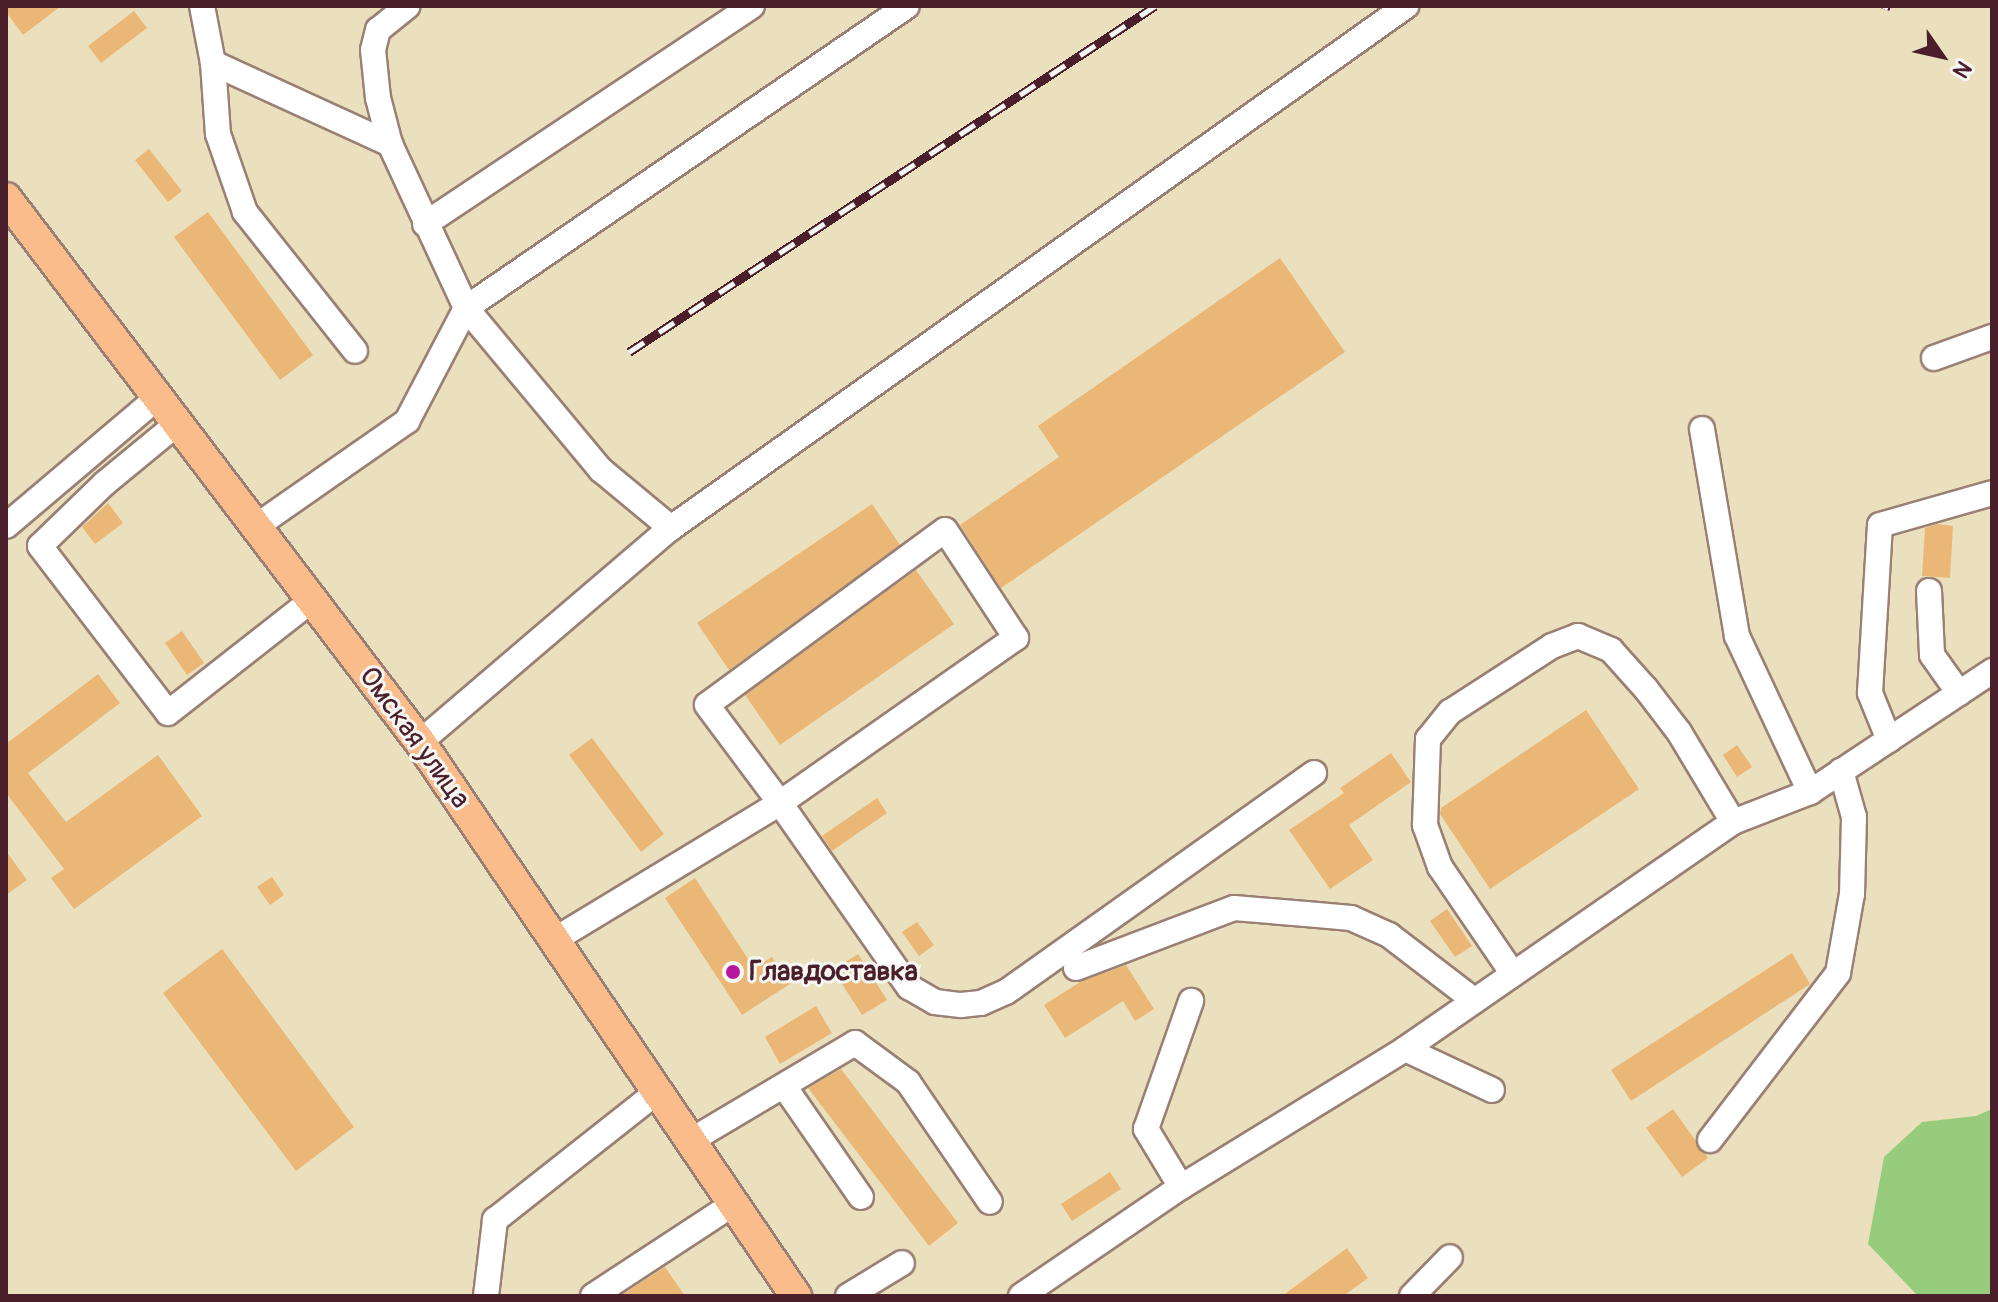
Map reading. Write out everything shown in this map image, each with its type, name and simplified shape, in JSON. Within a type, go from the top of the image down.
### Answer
[{"type":"main road","name":"Омская улица","points":[[6,198],[258,525],[420,742],[796,1296]]},
{"type":"lane","points":[[202,6],[213,63],[218,134],[245,212],[355,351]]},
{"type":"lane","points":[[408,6],[378,30],[373,50],[378,98],[390,144],[466,308],[601,470],[671,528]]},
{"type":"lane","points":[[425,224],[752,6]]},
{"type":"lane","points":[[258,525],[407,421],[466,308],[907,6]]},
{"type":"lane","points":[[420,742],[671,528],[1406,6]]},
{"type":"lane","points":[[213,63],[390,144]]},
{"type":"lane","points":[[1934,358],[1992,337]]},
{"type":"lane","points":[[6,526],[158,397]]},
{"type":"lane","points":[[178,423],[104,484],[40,546],[168,713],[312,600]]},
{"type":"lane","points":[[1702,429],[1737,636],[1810,792]]},
{"type":"lane","points":[[1889,740],[1870,693],[1880,525],[1992,493]]},
{"type":"lane","points":[[554,940],[780,803],[1016,638],[945,530],[707,705],[780,803],[909,987],[935,1002],[961,1005],[981,1003],[1006,992],[1314,773]]},
{"type":"lane","points":[[1929,591],[1932,655],[1959,693]]},
{"type":"lane","points":[[1513,974],[1440,867],[1425,825],[1428,739],[1450,712],[1552,646],[1578,636],[1611,650],[1646,689],[1679,732],[1733,822]]},
{"type":"lane","points":[[1031,1294],[1181,1187],[1405,1049],[1733,822],[1810,792],[1992,671]]},
{"type":"lane","points":[[1710,1140],[1838,973],[1852,894],[1854,817],[1841,771]]},
{"type":"lane","points":[[1076,968],[1234,908],[1321,915],[1351,918],[1389,935],[1475,1001]]},
{"type":"lane","points":[[1181,1187],[1146,1129],[1191,1001]]},
{"type":"lane","points":[[690,1141],[855,1043],[908,1082],[990,1202]]},
{"type":"lane","points":[[1405,1049],[1492,1090]]},
{"type":"lane","points":[[784,1086],[861,1197]]},
{"type":"lane","points":[[486,1296],[495,1220],[657,1092]]},
{"type":"lane","points":[[593,1296],[733,1204]]},
{"type":"lane","points":[[1412,1296],[1450,1257]]},
{"type":"lane","points":[[848,1296],[902,1263]]},
{"type":"green space","points":[[1992,1109],[1992,1296],[1918,1296],[1868,1244],[1884,1157],[1922,1122],[1976,1116]]},
{"type":"building","points":[[6,6],[61,6],[23,35],[6,12]]},
{"type":"building","points":[[134,11],[147,28],[101,63],[88,46]]},
{"type":"building","points":[[149,149],[182,191],[168,202],[135,160]]},
{"type":"building","points":[[208,212],[313,355],[280,380],[174,237]]},
{"type":"building","points":[[1280,258],[1345,352],[1001,588],[960,525],[1059,457],[1038,426]]},
{"type":"building","points":[[108,503],[123,523],[95,544],[82,527]]},
{"type":"building","points":[[872,504],[900,545],[729,670],[697,623]]},
{"type":"building","points":[[1937,524],[1953,526],[1950,578],[1922,576],[1925,528]]},
{"type":"building","points":[[916,570],[954,624],[780,745],[745,695]]},
{"type":"building","points":[[182,631],[204,663],[187,675],[165,643]]},
{"type":"building","points":[[98,674],[120,703],[28,773],[66,822],[158,755],[202,816],[74,909],[51,878],[64,869],[6,793],[6,744]]},
{"type":"building","points":[[1586,710],[1639,789],[1490,889],[1440,814],[1441,808]]},
{"type":"building","points":[[592,738],[664,834],[641,852],[569,755]]},
{"type":"building","points":[[1737,745],[1752,767],[1737,777],[1723,755]]},
{"type":"building","points":[[1391,753],[1411,782],[1349,825],[1373,860],[1330,889],[1289,830],[1344,793],[1340,788]]},
{"type":"building","points":[[877,798],[887,813],[832,851],[822,836]]},
{"type":"building","points":[[6,851],[27,880],[6,895]]},
{"type":"building","points":[[272,877],[284,895],[270,905],[257,887]]},
{"type":"building","points":[[695,878],[754,968],[772,957],[790,984],[742,1015],[665,898]]},
{"type":"building","points":[[1447,909],[1472,946],[1455,957],[1430,921]]},
{"type":"building","points":[[917,922],[934,945],[919,956],[902,932]]},
{"type":"building","points":[[222,949],[354,1127],[296,1171],[163,993]]},
{"type":"building","points":[[1792,953],[1810,984],[1631,1101],[1611,1070]]},
{"type":"building","points":[[858,954],[887,1000],[862,1015],[833,970]]},
{"type":"building","points":[[1126,965],[1154,1009],[1135,1021],[1123,1001],[1065,1038],[1044,1005],[1080,982]]},
{"type":"building","points":[[816,1006],[832,1033],[780,1064],[765,1037]]},
{"type":"building","points":[[841,1069],[958,1223],[929,1246],[808,1088]]},
{"type":"building","points":[[1673,1109],[1708,1158],[1682,1177],[1646,1128]]},
{"type":"building","points":[[1110,1172],[1121,1189],[1072,1221],[1061,1204]]},
{"type":"building","points":[[1347,1248],[1368,1278],[1343,1296],[1282,1296]]},
{"type":"building","points":[[665,1267],[685,1296],[621,1296],[634,1287]]},
{"type":"railway","points":[[629,352],[1155,6]]},
{"type":"place","name":"Главдоставка","points":[[733,972]]}]
